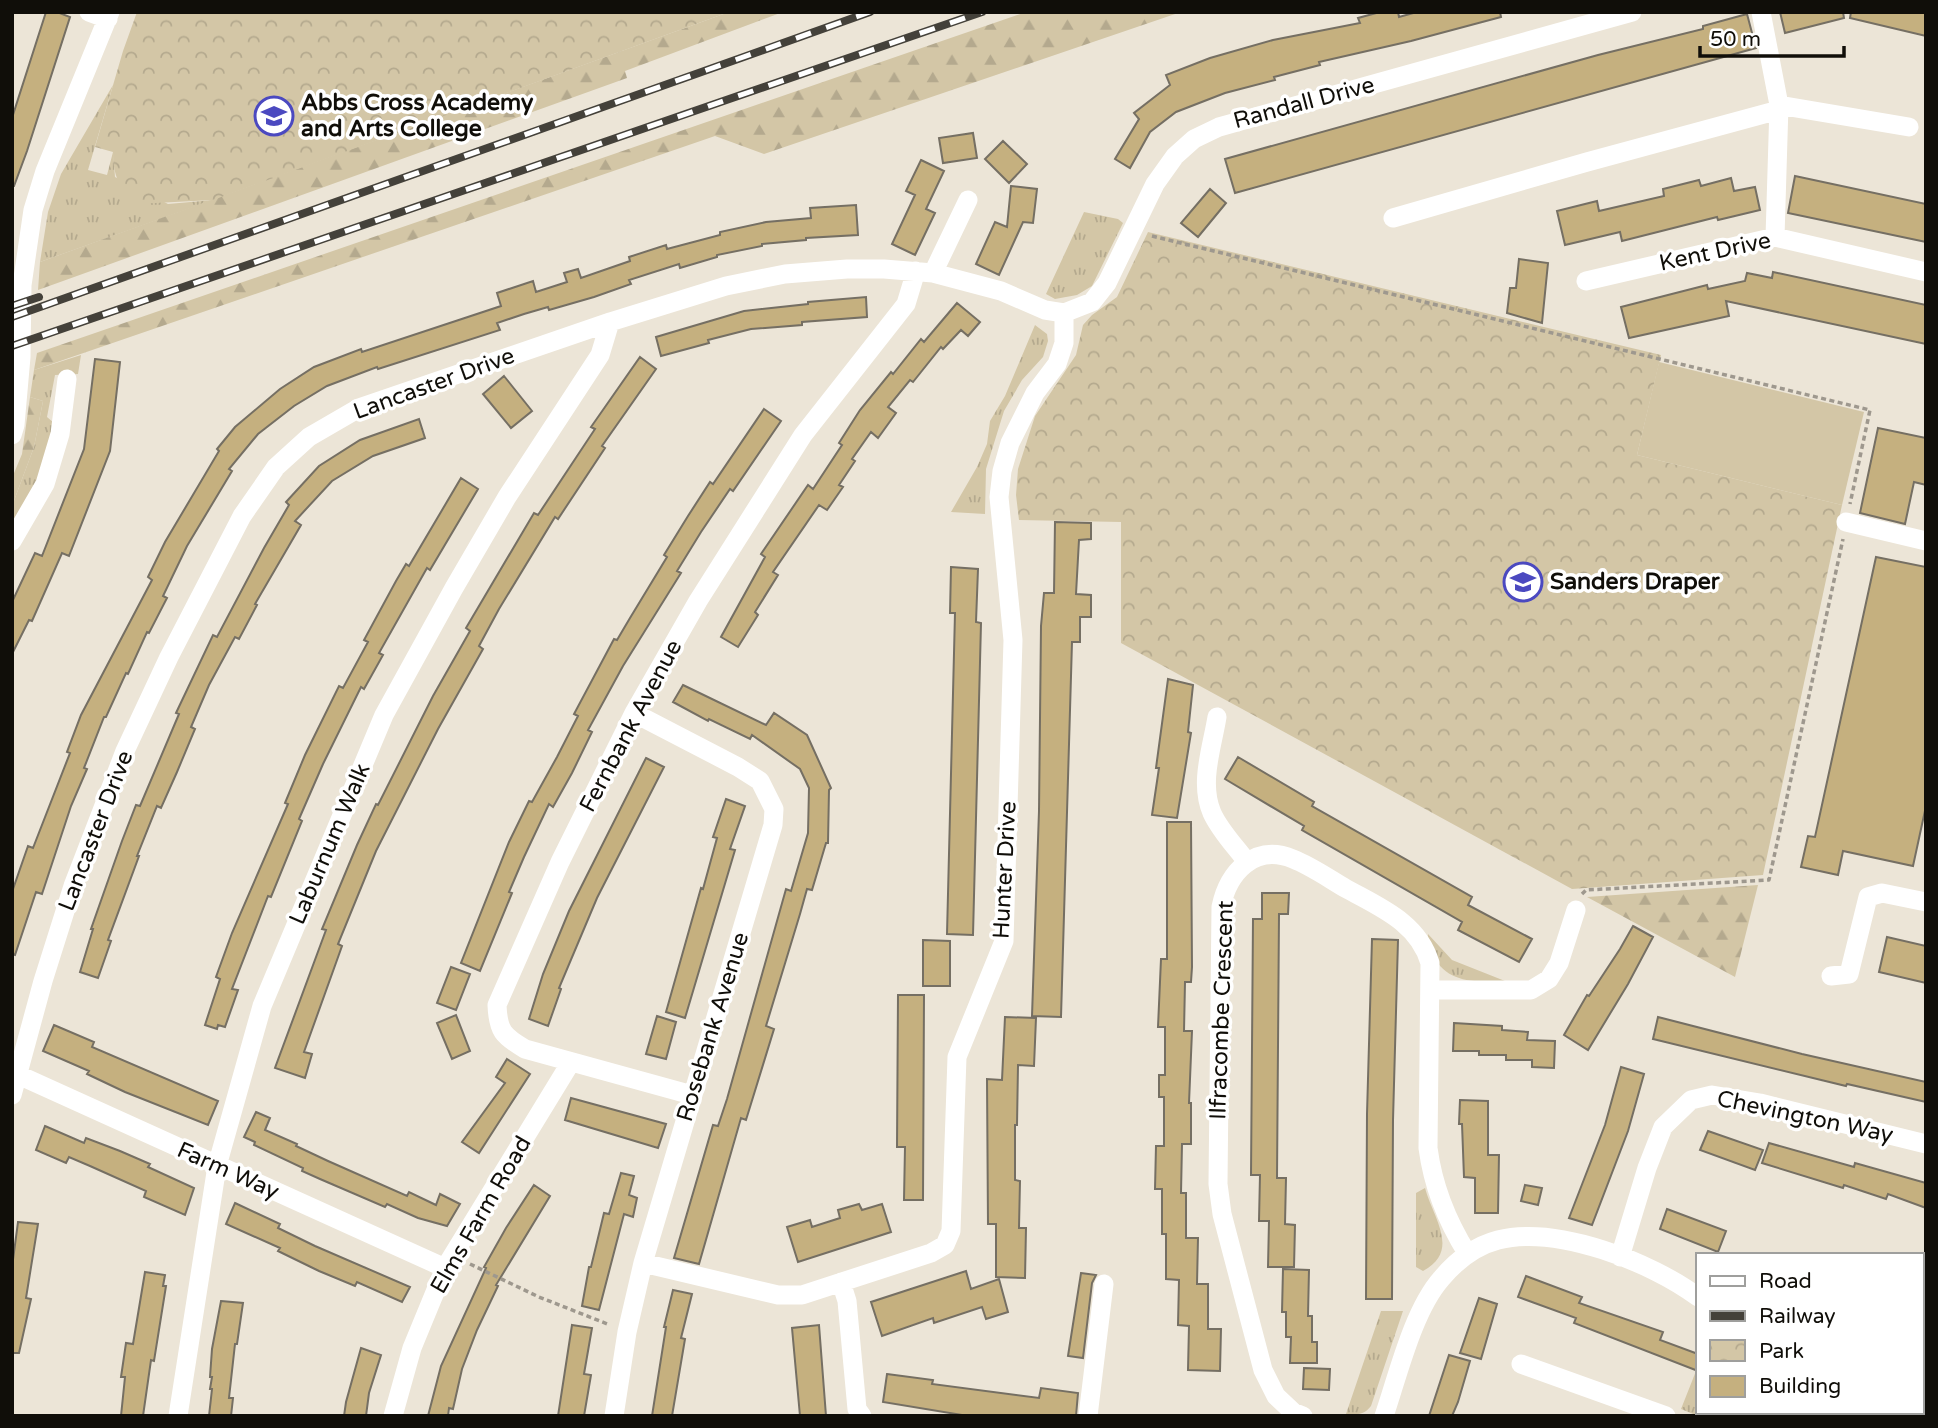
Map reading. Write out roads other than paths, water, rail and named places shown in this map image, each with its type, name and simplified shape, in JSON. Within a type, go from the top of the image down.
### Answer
[{"type":"street","name":"Randall Drive","points":[[1064,313],[1092,302],[1107,283],[1155,184],[1175,156],[1194,139],[1219,127],[1632,12]]},
{"type":"street","points":[[1761,12],[1779,108],[1775,237]]},
{"type":"street","points":[[14,430],[21,357],[22,285],[33,210],[102,15]]},
{"type":"street","points":[[1393,218],[1779,108],[1909,127]]},
{"type":"street","name":"Fernbank Avenue","points":[[692,1095],[526,1049],[506,1038],[498,1022],[497,1004],[560,862],[634,713],[698,601],[803,435],[906,304],[968,200]]},
{"type":"street","name":"Kent Drive","points":[[1586,281],[1775,237],[1926,272]]},
{"type":"street","name":"Lancaster Drive","points":[[12,1095],[14,1073],[73,886],[125,751],[169,657],[242,516],[276,467],[309,437],[359,408],[610,321],[726,286],[785,274],[847,269],[925,272],[1000,291],[1045,310],[1064,313]]},
{"type":"street","name":"Hunter Drive","points":[[643,1263],[778,1296],[802,1295],[931,1253],[945,1245],[951,1231],[957,1056],[1004,941],[1013,640],[999,497],[1002,471],[1010,443],[1035,393],[1057,364],[1064,343],[1064,313]]},
{"type":"street","name":"Laburnum Walk","points":[[178,1416],[217,1166],[262,1006],[384,715],[508,497],[600,355],[610,321]]},
{"type":"street","points":[[12,541],[45,484],[60,434],[67,379]]},
{"type":"street","points":[[1846,522],[1926,541]]},
{"type":"street","name":"Rosebank Avenue","points":[[614,1416],[627,1332],[643,1263],[770,839],[774,809],[760,781],[751,774],[634,713]]},
{"type":"street","points":[[1217,717],[1206,777],[1206,796],[1213,816],[1247,862],[1259,857],[1273,856],[1295,859],[1401,919],[1419,937],[1428,955],[1431,989],[1428,1148],[1437,1192],[1453,1231],[1467,1253]]},
{"type":"street","name":"Ilfracombe Crescent","points":[[1247,862],[1228,883],[1221,907],[1218,1184],[1222,1214],[1263,1370],[1276,1396],[1296,1415]]},
{"type":"street","points":[[1831,976],[1849,974],[1868,897],[1882,893],[1926,902]]},
{"type":"street","points":[[1431,989],[1531,989],[1549,979],[1559,962],[1576,910]]},
{"type":"street","name":"Elms Farm Road","points":[[393,1416],[412,1348],[449,1262],[571,1062]]},
{"type":"street","name":"Farm Way","points":[[14,1073],[217,1166],[449,1262]]},
{"type":"street","name":"Chevington Way","points":[[1620,1257],[1647,1168],[1663,1127],[1691,1100],[1712,1095],[1760,1103],[1926,1144]]},
{"type":"street","points":[[1384,1416],[1420,1312],[1440,1280],[1467,1253],[1495,1241],[1517,1236],[1578,1244],[1620,1257],[1666,1278],[1696,1296]]},
{"type":"street","points":[[841,1282],[847,1301],[857,1409],[862,1416]]},
{"type":"street","points":[[1088,1416],[1104,1284]]},
{"type":"street","points":[[1521,1364],[1666,1416]]},
{"type":"railway","points":[[12,317],[870,12]]},
{"type":"railway","points":[[12,346],[982,12]]},
{"type":"railway","points":[[12,306],[39,297]]},
{"type":"place","name":"Abbs Cross Academy and Arts College","points":[[274,116]]},
{"type":"place","name":"Sanders Draper","points":[[1523,582]]}]
